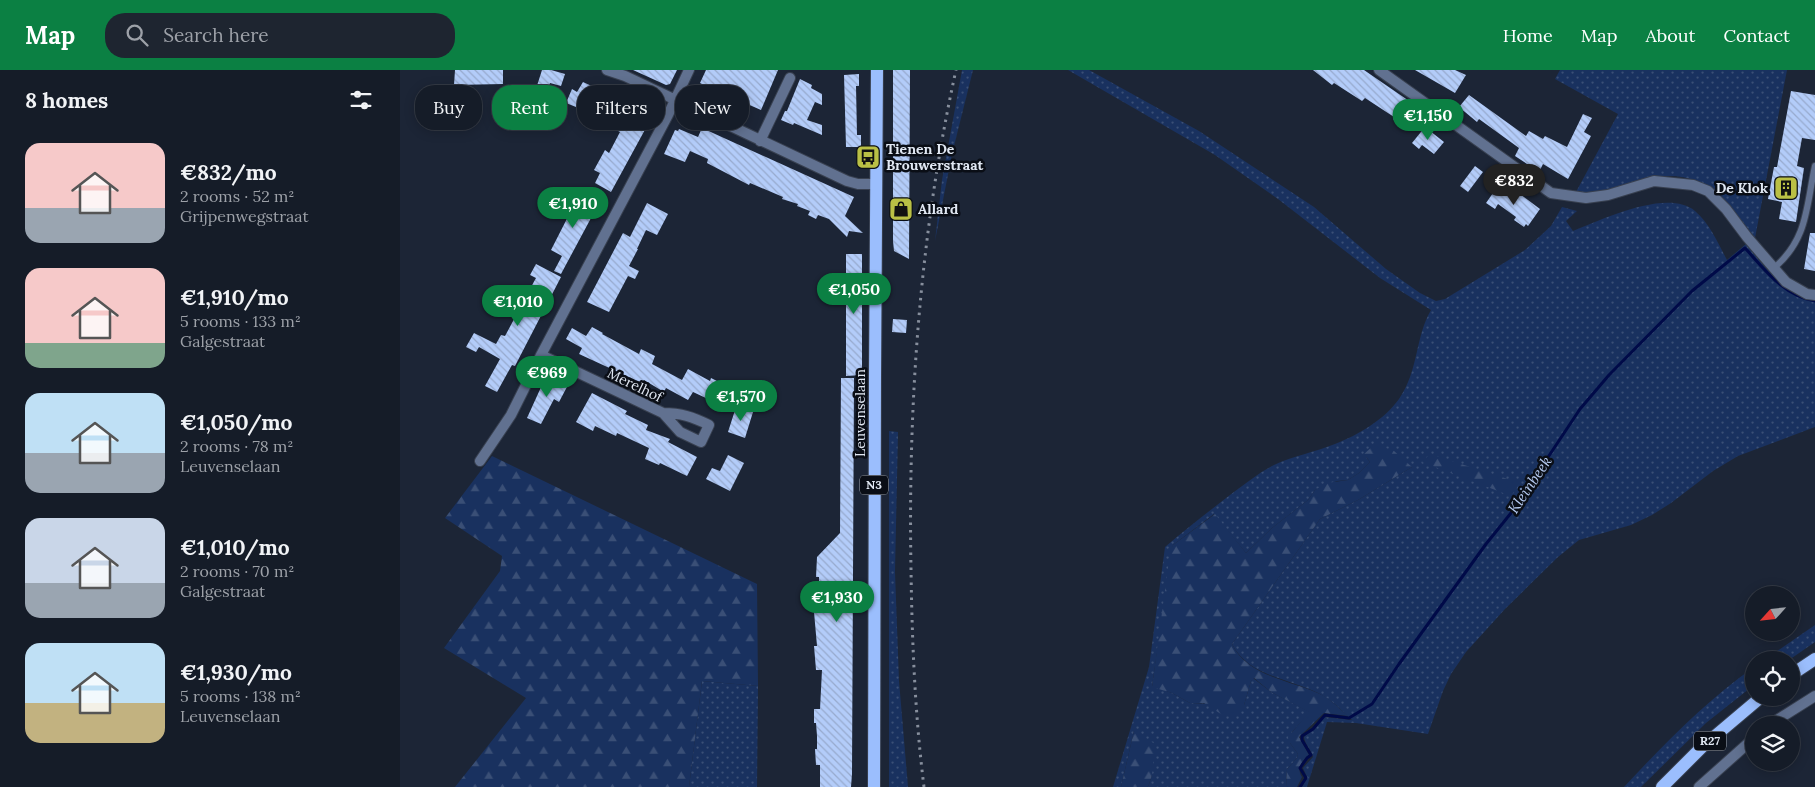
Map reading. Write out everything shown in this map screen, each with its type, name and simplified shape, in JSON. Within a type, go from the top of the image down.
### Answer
[{"type":"main road","name":"Leuvenselaan","points":[[874,787],[878,70]]},
{"type":"main road","points":[[1800,669],[1815,659]]},
{"type":"main road","name":"R27","points":[[1662,787],[1702,747],[1751,706]]},
{"type":"street","points":[[607,70],[625,76],[674,101],[847,181],[858,184],[877,184]]},
{"type":"street","points":[[480,461],[511,415],[689,70]]},
{"type":"street","points":[[1379,70],[1551,193],[1586,198],[1608,195],[1654,181],[1694,185],[1708,191],[1726,208],[1747,237],[1786,282],[1807,294],[1815,295]]},
{"type":"street","points":[[760,141],[790,78]]},
{"type":"street","name":"Merelhof","points":[[541,355],[663,413]]},
{"type":"street","points":[[1783,716],[1815,696]]},
{"type":"street","points":[[1699,787],[1745,746]]},
{"type":"lane","points":[[1774,268],[1794,246],[1803,230],[1815,166]]},
{"type":"green space","points":[[962,70],[973,70],[952,154],[935,241],[942,180]]},
{"type":"green space","points":[[1068,70],[1089,70],[1199,131],[1314,207],[1386,269],[1420,293],[1436,301],[1445,299],[1525,250],[1551,226],[1562,207],[1577,211],[1566,221],[1573,231],[1634,208],[1668,203],[1683,205],[1695,211],[1705,222],[1727,260],[1746,244],[1768,271],[1784,285],[1803,296],[1815,300],[1815,427],[1738,456],[1713,471],[1652,515],[1631,525],[1579,540],[1558,557],[1505,609],[1466,652],[1451,674],[1443,691],[1428,734],[1356,723],[1327,722],[1307,787],[1302,787],[1307,777],[1303,768],[1313,757],[1304,737],[1324,717],[1352,720],[1325,697],[1261,671],[1240,656],[1232,644],[1320,519],[1358,500],[1412,467],[1366,457],[1370,462],[1359,473],[1348,480],[1337,481],[1315,490],[1308,500],[1272,528],[1246,553],[1214,514],[1173,545],[1152,686],[1172,693],[1190,703],[1244,705],[1253,678],[1271,692],[1310,712],[1292,732],[1290,743],[1298,754],[1297,758],[1287,769],[1286,787],[1148,787],[1152,775],[1134,731],[1121,787],[1113,787],[1149,667],[1165,547],[1230,495],[1268,468],[1344,440],[1370,426],[1386,414],[1399,399],[1410,377],[1422,331],[1431,310],[1380,278],[1278,199],[1215,155]]},
{"type":"green space","points":[[1560,70],[1787,70],[1755,238],[1720,197],[1707,187],[1693,180],[1678,176],[1639,181],[1599,194],[1576,192],[1618,114],[1555,79]]},
{"type":"green space","points":[[889,431],[898,432],[895,572],[899,681],[908,787],[889,787]]},
{"type":"green space","points":[[1377,445],[1394,451],[1412,467],[1358,500],[1320,519],[1232,644],[1239,655],[1260,671],[1324,696],[1348,716],[1324,713],[1299,737],[1309,755],[1301,765],[1300,774],[1302,777],[1297,787],[1286,787],[1287,769],[1297,758],[1298,754],[1288,737],[1309,712],[1271,692],[1254,678],[1251,681],[1244,705],[1232,716],[1224,716],[1204,703],[1190,703],[1172,693],[1152,687],[1170,553],[1173,545],[1215,514],[1246,553],[1272,528],[1308,500],[1315,490],[1327,483],[1348,480],[1359,473],[1370,462],[1364,454]]},
{"type":"green space","points":[[1430,454],[1520,483],[1511,496],[1422,462]]},
{"type":"green space","points":[[492,456],[757,584],[758,686],[702,681],[689,787],[455,787],[526,698],[444,648],[500,571],[502,556],[445,518]]},
{"type":"green space","points":[[1815,625],[1815,642],[1800,652],[1777,651],[1792,641],[1800,641],[1800,635]]},
{"type":"green space","points":[[1745,674],[1745,692],[1706,723],[1641,787],[1624,787],[1686,724]]},
{"type":"green space","points":[[702,681],[758,686],[757,787],[689,787]]},
{"type":"green space","points":[[1134,731],[1155,744],[1152,775],[1148,787],[1121,787]]},
{"type":"building","points":[[455,70],[503,70],[503,84],[454,85]]},
{"type":"building","points":[[542,70],[551,70],[565,74],[561,85],[550,83],[549,85],[537,85]]},
{"type":"building","points":[[633,70],[677,70],[670,84],[666,85]]},
{"type":"building","points":[[706,70],[778,70],[761,110],[749,105],[749,85],[704,85],[700,83]]},
{"type":"building","points":[[893,70],[910,70],[909,259],[894,251],[893,241]]},
{"type":"building","points":[[1313,70],[1364,70],[1425,112],[1415,127],[1404,121],[1401,126],[1393,119],[1394,117],[1365,98],[1362,101],[1334,83],[1332,85]]},
{"type":"building","points":[[1415,70],[1455,70],[1466,75],[1455,93]]},
{"type":"building","points":[[859,74],[859,86],[856,86],[857,135],[861,135],[861,147],[846,147],[844,75]]},
{"type":"building","points":[[800,79],[812,85],[811,88],[822,94],[822,105],[815,102],[807,120],[822,125],[822,135],[794,123],[793,125],[781,120],[785,111],[787,111]]},
{"type":"building","points":[[572,89],[577,92],[577,107],[567,103]]},
{"type":"building","points":[[1791,91],[1815,95],[1815,140],[1802,138],[1797,166],[1804,168],[1796,222],[1779,219],[1782,202],[1768,199],[1774,167],[1777,167]]},
{"type":"building","points":[[1469,95],[1526,136],[1529,131],[1543,139],[1545,136],[1567,147],[1583,114],[1592,118],[1584,132],[1591,136],[1568,179],[1543,164],[1539,172],[1515,156],[1519,148],[1479,119],[1477,122],[1459,107]]},
{"type":"building","points":[[1425,127],[1444,142],[1434,154],[1422,145],[1419,149],[1412,143]]},
{"type":"building","points":[[616,130],[645,130],[611,192],[595,183],[600,173],[594,170],[605,150],[609,153],[620,132]]},
{"type":"building","points":[[675,130],[681,130],[698,137],[701,130],[706,130],[854,197],[845,216],[863,233],[849,231],[847,237],[829,219],[818,215],[816,219],[808,215],[810,211],[797,206],[798,204],[782,199],[783,197],[750,183],[749,185],[707,163],[708,159],[690,151],[685,162],[664,154]]},
{"type":"building","points":[[1475,166],[1483,172],[1468,192],[1460,186]]},
{"type":"building","points":[[1498,186],[1516,199],[1520,194],[1540,209],[1528,226],[1526,224],[1524,227],[1514,220],[1516,217],[1498,204],[1495,209],[1486,203]]},
{"type":"building","points":[[577,191],[598,205],[561,274],[554,271],[562,256],[551,250],[576,201],[572,199]]},
{"type":"building","points":[[647,203],[668,214],[657,235],[646,230],[629,266],[639,271],[635,279],[628,276],[609,312],[587,302],[623,233],[630,237]]},
{"type":"building","points":[[1810,233],[1815,233],[1815,271],[1804,269]]},
{"type":"building","points":[[846,254],[862,254],[862,375],[846,376]]},
{"type":"building","points":[[536,264],[561,277],[515,366],[512,365],[497,392],[485,386],[500,359],[479,347],[476,352],[466,347],[474,333],[496,344],[501,335],[505,336],[521,306],[519,305],[522,296],[525,298],[536,278],[530,275]]},
{"type":"building","points":[[893,319],[907,320],[906,333],[892,332]]},
{"type":"building","points":[[592,327],[639,354],[641,349],[655,356],[652,364],[682,380],[688,369],[710,381],[711,378],[731,388],[723,406],[693,392],[688,400],[666,388],[664,392],[644,380],[642,383],[579,354],[582,348],[566,339],[572,328],[586,336]]},
{"type":"building","points":[[547,374],[568,385],[559,402],[554,399],[541,424],[527,418]]},
{"type":"building","points":[[841,378],[854,378],[852,774],[851,787],[820,787],[820,765],[816,765],[815,749],[817,749],[817,736],[816,723],[814,723],[814,709],[820,709],[822,670],[816,670],[814,646],[817,646],[814,612],[818,612],[819,594],[819,577],[816,577],[817,557],[840,533]]},
{"type":"building","points":[[592,393],[627,411],[625,414],[648,425],[646,430],[670,439],[668,442],[697,457],[687,476],[660,463],[659,465],[645,459],[649,448],[617,433],[616,436],[595,426],[593,431],[576,422]]},
{"type":"building","points":[[736,407],[753,412],[745,438],[728,432]]},
{"type":"building","points":[[728,455],[744,463],[730,491],[706,479],[712,468],[720,471]]},
{"type":"waterway","name":"Kleinbeek","points":[[1300,787],[1306,778],[1300,768],[1311,755],[1302,740],[1302,736],[1313,729],[1325,715],[1349,718],[1372,704],[1486,544],[1511,513],[1580,409],[1609,375],[1692,291],[1745,248],[1785,288],[1794,294],[1815,301]]},
{"type":"railway","points":[[924,787],[916,705],[911,596],[914,381],[925,255],[933,193],[956,70]]},
{"type":"place","name":"Tienen De Brouwerstraat","points":[[868,157]]},
{"type":"place","name":"De Klok","points":[[1786,188]]},
{"type":"place","name":"Allard","points":[[901,209]]}]
